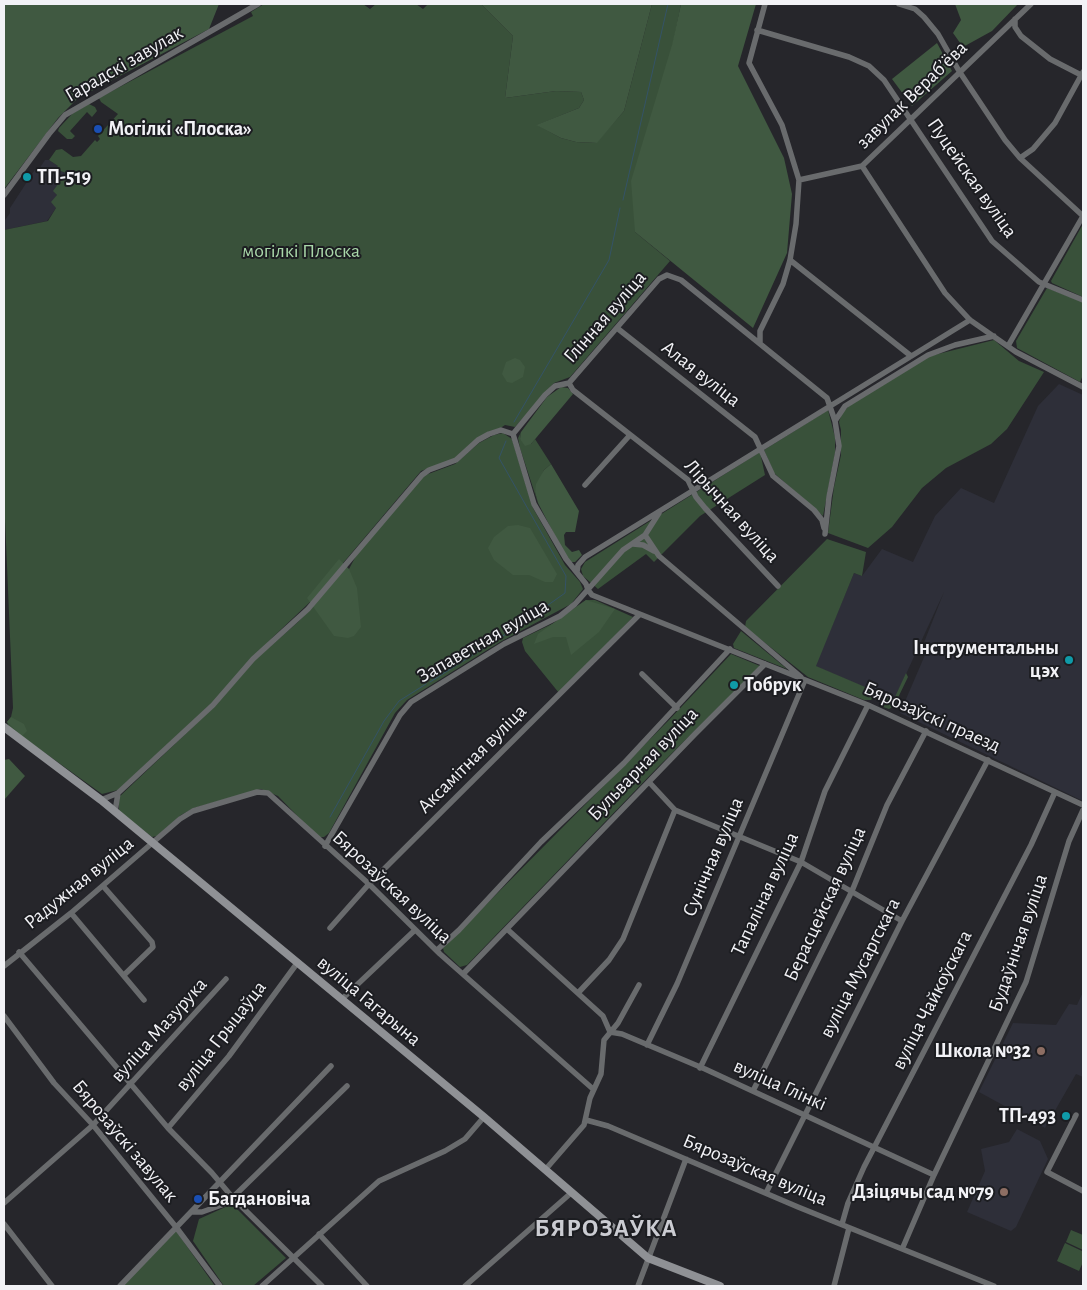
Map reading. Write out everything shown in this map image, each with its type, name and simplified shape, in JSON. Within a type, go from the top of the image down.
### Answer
[{"type":"street","name":"Гарадскі завулак","points":[[4,195],[49,134],[70,112],[258,4]]},
{"type":"street","points":[[760,342],[760,331],[783,284],[790,260],[796,224],[799,180],[782,125],[749,63],[765,4]]},
{"type":"street","points":[[898,4],[916,6],[938,34],[959,71],[1004,140],[1020,158],[1083,216],[1008,346]]},
{"type":"street","name":"завулак Верабʼёва","points":[[799,180],[862,166],[1031,4]]},
{"type":"street","points":[[1016,19],[1015,27],[1021,36],[1050,59],[1083,74],[1055,123],[1033,149],[1020,158]]},
{"type":"street","name":"Пуцейская вуліца","points":[[757,30],[849,57],[869,66],[884,80],[992,241],[1017,264],[1044,284],[1083,300]]},
{"type":"street","points":[[862,166],[945,293],[970,320],[1008,346],[1083,387]]},
{"type":"street","points":[[790,260],[911,356]]},
{"type":"street","name":"Глінная вуліца","points":[[570,383],[660,279],[667,275],[681,280],[749,334]]},
{"type":"street","points":[[577,572],[578,565],[585,557],[970,320]]},
{"type":"street","name":"Алая вуліца","points":[[617,328],[755,437],[773,476],[814,510],[822,520],[825,534],[829,496],[839,446],[835,421]]},
{"type":"street","points":[[749,334],[760,331]]},
{"type":"street","points":[[749,334],[821,392],[831,406],[835,421]]},
{"type":"street","points":[[835,421],[845,406],[928,355],[955,345],[994,336]]},
{"type":"street","points":[[513,434],[545,395],[555,386],[570,383]]},
{"type":"street","name":"Лірычная вуліца","points":[[570,383],[573,390],[688,480],[705,508],[778,586]]},
{"type":"street","points":[[101,800],[118,793],[214,705],[253,660],[308,609],[422,475],[429,470],[456,460],[478,440],[489,434],[501,430],[513,434]]},
{"type":"street","points":[[513,434],[534,504],[566,559],[586,584],[592,595],[638,615],[765,664]]},
{"type":"street","points":[[585,485],[630,435]]},
{"type":"street","points":[[659,512],[645,535],[664,562],[805,680]]},
{"type":"street","name":"Запаветная вуліца","points":[[325,846],[400,715],[411,702],[504,644],[560,616],[588,590],[623,550],[645,535]]},
{"type":"street","points":[[633,544],[642,545],[656,552]]},
{"type":"street","name":"Аксамітная вуліца","points":[[330,928],[369,884],[638,615]]},
{"type":"street","name":"Бульварная вуліца","points":[[436,950],[459,930],[541,842],[624,764],[730,649]]},
{"type":"street","name":"Бярозаўскі праезд","points":[[765,664],[926,730],[1083,805]]},
{"type":"street","name":"Бульварная вуліца","points":[[464,973],[765,664]]},
{"type":"street","name":"Бульварная вуліца","points":[[642,674],[677,708]]},
{"type":"street","name":"Сунічная вуліца","points":[[647,1045],[677,984],[805,680]]},
{"type":"street","name":"Тапаліная вуліца","points":[[700,1068],[801,862],[825,791],[868,705]]},
{"type":"street","name":"вуліца Гагарына","points":[[4,727],[101,800],[298,962],[484,1117],[648,1258],[720,1286]]},
{"type":"street","name":"Берасцейская вуліца","points":[[753,1092],[852,891],[887,805],[926,730]]},
{"type":"street","name":"вуліца Мусаргскага","points":[[766,1193],[902,921],[988,760]]},
{"type":"street","points":[[649,782],[675,810],[801,862],[902,921]]},
{"type":"street","name":"Бярозаўская вуліца","points":[[153,844],[180,819],[193,811],[257,792],[268,793],[276,798],[325,846],[369,884],[436,950],[594,1089]]},
{"type":"street","name":"вуліца Чайкоўскага","points":[[842,1224],[848,1203],[1031,845],[1056,792]]},
{"type":"street","points":[[115,812],[118,793]]},
{"type":"street","points":[[578,993],[609,960],[623,939],[675,810]]},
{"type":"street","name":"Будаўнічая вуліца","points":[[903,1248],[934,1175],[1026,982],[1069,841],[1083,810]]},
{"type":"street","name":"Радужная вуліца","points":[[4,966],[153,844]]},
{"type":"street","points":[[103,886],[152,942],[153,947],[124,975]]},
{"type":"street","points":[[71,913],[144,1000]]},
{"type":"street","points":[[507,929],[602,1016],[610,1032]]},
{"type":"street","points":[[342,1000],[415,930]]},
{"type":"street","points":[[19,952],[168,1128],[233,1198],[322,1286]]},
{"type":"street","name":"вуліца Грыцаўца","points":[[168,1128],[229,1056],[298,962]]},
{"type":"street","name":"вуліца Мазурука","points":[[4,1203],[93,1125],[132,1085],[226,979]]},
{"type":"street","points":[[545,1170],[581,1130],[586,1120],[588,1106],[594,1089],[601,1074],[604,1040],[618,1023],[639,985]]},
{"type":"street","name":"Бярозаўскі завулак","points":[[4,1016],[54,1083],[93,1125],[176,1227],[218,1285]]},
{"type":"street","name":"вуліца Глінкі","points":[[610,1032],[622,1034],[700,1068],[934,1175]]},
{"type":"street","points":[[120,1286],[218,1181],[331,1066]]},
{"type":"street","points":[[191,1212],[213,1209],[227,1203],[347,1086]]},
{"type":"street","points":[[1076,1115],[1047,1172],[1083,1191]]},
{"type":"street","points":[[262,1286],[379,1181],[445,1151],[465,1138],[484,1117]]},
{"type":"street","name":"Бярозаўская вуліца","points":[[586,1120],[596,1121],[849,1228],[903,1248],[983,1284],[994,1286]]},
{"type":"street","points":[[638,1286],[686,1159]]},
{"type":"street","points":[[465,1286],[571,1193]]},
{"type":"street","points":[[4,1224],[52,1286]]},
{"type":"street","points":[[834,1286],[849,1228]]},
{"type":"street","points":[[319,1234],[367,1286]]},
{"type":"shaded area","points":[[45,160],[49,160],[58,166],[56,169],[66,173],[54,191],[57,195],[56,208],[47,221],[4,230],[4,219],[10,213],[10,208],[36,168],[39,169]]},
{"type":"shaded area","points":[[1059,384],[1083,395],[1083,801],[900,713],[928,648],[923,645],[944,592],[894,700],[815,666],[854,573],[862,576],[882,549],[913,562],[935,516],[961,488],[994,503],[1038,406]]},
{"type":"shaded area","name":"Школа №32","points":[[1083,992],[1083,1077],[1076,1074],[1045,1128],[979,1092],[1013,1023],[1056,1025],[1069,1004],[1077,1005]]},
{"type":"shaded area","name":"Дзіцячы сад №79","points":[[1017,1129],[1040,1141],[1048,1159],[1016,1227],[1011,1231],[967,1212],[985,1171],[981,1149],[1009,1142]]},
{"type":"green space","points":[[4,4],[219,4],[209,29],[78,98],[58,118],[4,189]]},
{"type":"green space","name":"могілкі Плоска","points":[[264,4],[363,4],[370,9],[376,4],[416,4],[423,9],[428,4],[481,4],[513,36],[505,98],[556,91],[581,92],[584,100],[579,108],[537,125],[561,138],[576,142],[596,143],[624,111],[652,4],[681,4],[635,232],[670,261],[570,377],[554,383],[515,427],[505,425],[454,459],[421,471],[310,602],[273,637],[214,701],[118,790],[102,794],[9,727],[7,722],[11,717],[13,708],[4,495],[4,230],[48,221],[56,208],[51,202],[57,195],[53,191],[66,173],[55,169],[58,166],[49,160],[56,150],[62,149],[73,157],[81,156],[95,140],[97,142],[100,139],[98,136],[118,114],[101,102],[99,98],[253,16],[251,12]]},
{"type":"green space","points":[[481,4],[652,4],[624,111],[597,143],[576,142],[561,138],[536,125],[579,108],[584,100],[581,92],[556,91],[505,98],[513,36]]},
{"type":"green space","points":[[681,4],[756,4],[738,66],[784,158],[792,194],[787,253],[753,328],[635,232],[631,181],[672,45]]},
{"type":"green space","points":[[955,4],[1018,4],[992,31],[963,47],[953,33],[961,20]]},
{"type":"green space","points":[[937,43],[952,71],[912,106],[892,79]]},
{"type":"green space","points":[[89,104],[95,107],[97,111],[92,117],[87,112],[70,131],[75,136],[72,139],[67,139],[58,131],[59,128],[72,114]]},
{"type":"green space","points":[[1083,224],[1083,297],[1051,281]]},
{"type":"green space","points":[[1047,288],[1083,302],[1083,375],[1080,382],[1017,348],[1016,341]]},
{"type":"green space","points":[[994,340],[1019,361],[1044,372],[1007,429],[991,444],[946,468],[922,488],[892,527],[868,548],[828,533],[834,487],[841,455],[841,430],[839,422],[842,413],[849,406],[930,356]]},
{"type":"green space","points":[[515,358],[520,360],[525,367],[523,377],[512,383],[507,382],[502,374],[506,362]]},
{"type":"green space","points":[[561,387],[568,388],[573,394],[531,444],[525,446],[520,439],[521,432],[547,397]]},
{"type":"green space","points":[[828,410],[835,437],[835,453],[823,516],[774,473],[764,450]]},
{"type":"green space","points":[[521,432],[520,439],[531,444],[535,439],[551,464],[544,470],[535,492],[538,503],[520,448],[518,438]]},
{"type":"green space","points":[[503,433],[512,439],[533,508],[565,565],[580,582],[583,589],[571,604],[500,642],[407,700],[395,713],[329,833],[324,837],[318,837],[278,796],[261,789],[194,808],[181,815],[157,836],[152,837],[119,811],[119,797],[215,706],[255,660],[298,622],[349,569],[357,554],[423,476],[455,464],[479,443],[494,435]]},
{"type":"green space","points":[[760,452],[765,475],[700,516],[654,562],[646,554],[598,589],[583,576],[581,569],[585,562]]},
{"type":"green space","points":[[551,464],[579,511],[575,532],[566,532],[564,535],[565,545],[572,552],[579,550],[582,555],[575,562],[570,562],[566,557],[538,503],[535,492],[536,484],[544,470]]},
{"type":"green space","points":[[518,525],[530,528],[557,574],[553,582],[545,582],[529,575],[513,575],[494,560],[488,548],[494,537],[508,526]]},
{"type":"green space","points":[[827,539],[866,552],[862,576],[854,573],[816,666],[877,692],[871,700],[864,700],[808,677],[745,627],[746,621]]},
{"type":"green space","points":[[339,559],[349,569],[357,588],[361,627],[354,636],[348,638],[334,636],[307,598]]},
{"type":"green space","points":[[586,600],[595,600],[633,617],[559,693],[525,651],[522,642],[523,638],[554,623]]},
{"type":"green space","points":[[586,600],[615,609],[599,632],[571,655],[566,637],[553,637],[534,644],[538,634]]},
{"type":"green space","points":[[741,631],[787,669],[734,648],[733,644]]},
{"type":"green space","points":[[731,654],[760,666],[657,768],[467,965],[460,967],[444,952],[443,948],[669,720]]},
{"type":"green space","points":[[906,673],[908,677],[894,706],[889,709],[880,706],[883,695],[894,699]]},
{"type":"green space","points":[[11,717],[24,724],[27,731],[22,736],[7,722]]},
{"type":"green space","points":[[9,759],[25,776],[4,800],[4,760]]},
{"type":"green space","points":[[232,1204],[286,1258],[253,1286],[224,1286],[193,1241],[199,1219]]},
{"type":"green space","points":[[1071,1230],[1083,1235],[1083,1250],[1066,1242]]},
{"type":"green space","points":[[176,1231],[215,1286],[123,1286]]},
{"type":"green space","points":[[1065,1243],[1082,1251],[1083,1262],[1079,1271],[1057,1261]]},
{"type":"waterway","points":[[623,200],[668,4]]},
{"type":"waterway","points":[[514,422],[609,260],[620,208]]},
{"type":"waterway","points":[[430,682],[517,627],[565,593],[566,576],[499,458],[506,441]]},
{"type":"waterway","points":[[330,817],[384,721],[399,701],[426,684]]},
{"type":"place","name":"Могілкі «Плоска»","points":[[98,129]]},
{"type":"place","name":"ТП-519","points":[[27,177]]},
{"type":"place","name":"Інструментальны цэх","points":[[1069,660]]},
{"type":"place","name":"Тобрук","points":[[734,685]]},
{"type":"place","name":"Школа №32","points":[[1041,1051]]},
{"type":"place","name":"ТП-493","points":[[1066,1116]]},
{"type":"place","name":"Дзіцячы сад №79","points":[[1004,1192]]},
{"type":"place","name":"Багдановіча","points":[[198,1199]]},
{"type":"district","name":"БЯРОЗАЎКА","points":[[606,1228]]}]
